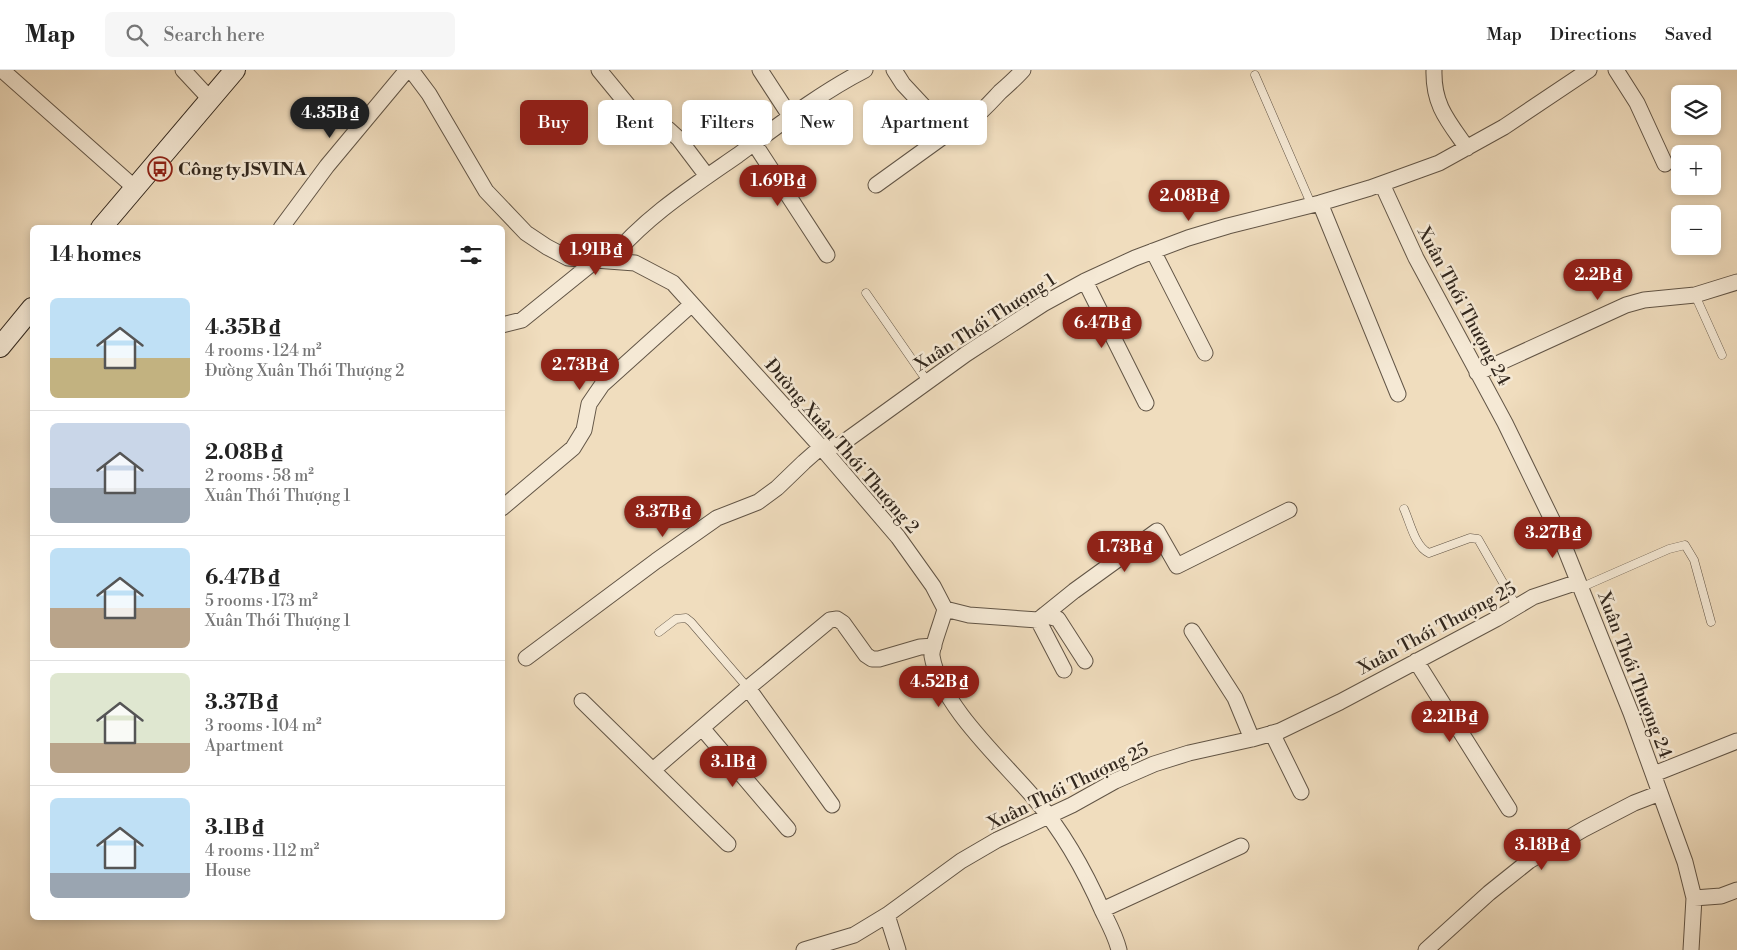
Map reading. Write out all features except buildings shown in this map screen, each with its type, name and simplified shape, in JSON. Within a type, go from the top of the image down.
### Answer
[{"type":"main road","points":[[104,225],[235,70]]},
{"type":"main road","points":[[0,347],[30,310]]},
{"type":"street","points":[[2,70],[135,188]]},
{"type":"street","points":[[182,70],[210,99]]},
{"type":"street","points":[[282,225],[327,166],[407,70]]},
{"type":"street","name":"Đường Xuân Thới Thượng 2","points":[[411,70],[434,101],[486,191],[502,210],[526,233],[568,258],[635,263],[673,283],[821,447],[898,537],[934,586],[945,609]]},
{"type":"street","points":[[599,70],[645,126],[655,131],[668,129],[679,139],[707,176]]},
{"type":"street","points":[[760,70],[782,104]]},
{"type":"street","points":[[816,100],[865,70]]},
{"type":"street","points":[[894,70],[903,84],[918,100]]},
{"type":"street","points":[[987,107],[1023,70]]},
{"type":"street","points":[[1434,70],[1436,96],[1448,121],[1467,148]]},
{"type":"street","name":"Xuân Thới Thượng 1","points":[[821,447],[840,445],[927,382],[1042,304],[1085,281],[1188,238],[1316,204],[1382,184],[1439,163],[1504,128],[1589,70]]},
{"type":"street","points":[[1616,70],[1637,103],[1665,164]]},
{"type":"street","points":[[505,324],[522,320],[602,261],[674,199],[751,145]]},
{"type":"street","points":[[755,145],[826,255]]},
{"type":"street","points":[[876,185],[931,145]]},
{"type":"street","name":"Xuân Thới Thượng 24","points":[[1382,184],[1416,258],[1505,423],[1560,536],[1632,713],[1685,862],[1694,898],[1691,950]]},
{"type":"street","points":[[1316,204],[1398,394]]},
{"type":"street","points":[[1153,251],[1205,353]]},
{"type":"street","points":[[1085,281],[1146,404]]},
{"type":"street","points":[[1477,374],[1626,305],[1644,300],[1695,295],[1737,282]]},
{"type":"street","points":[[505,505],[573,448],[584,430],[589,404],[602,385],[692,304]]},
{"type":"street","points":[[526,658],[717,518],[758,502],[777,488],[821,447]]},
{"type":"street","points":[[1041,617],[1074,590],[1157,532],[1177,566],[1289,510]]},
{"type":"street","name":"Xuân Thới Thượng 25","points":[[804,950],[854,935],[887,915],[961,861],[997,840],[1072,805],[1114,781],[1154,764],[1189,753],[1252,740],[1272,733],[1340,702],[1533,597],[1579,585]]},
{"type":"street","points":[[1085,661],[1058,619],[969,615],[945,609],[932,653],[942,686],[980,738],[1048,815],[1074,852],[1119,950]]},
{"type":"street","points":[[1041,617],[1064,670]]},
{"type":"street","points":[[653,770],[830,620],[837,619],[843,623],[866,654],[872,659],[879,659],[920,647],[934,646]]},
{"type":"street","points":[[1192,631],[1234,698],[1252,740]]},
{"type":"street","points":[[1416,661],[1509,809]]},
{"type":"street","points":[[748,688],[832,805]]},
{"type":"street","points":[[582,702],[728,844]]},
{"type":"street","points":[[702,728],[788,829]]},
{"type":"street","points":[[1272,733],[1302,792]]},
{"type":"street","points":[[1654,774],[1737,741]]},
{"type":"street","points":[[1426,950],[1488,893],[1530,861],[1584,829],[1634,803],[1660,793]]},
{"type":"street","points":[[1102,910],[1241,846]]},
{"type":"street","points":[[1694,898],[1721,896],[1737,890]]},
{"type":"street","points":[[887,915],[898,950]]},
{"type":"lane","points":[[1254,75],[1316,204]]},
{"type":"lane","points":[[866,293],[927,382]]},
{"type":"lane","points":[[1695,295],[1722,354]]},
{"type":"lane","points":[[1404,509],[1423,551],[1429,553],[1470,538],[1478,540],[1517,606]]},
{"type":"lane","points":[[1579,585],[1670,549],[1685,545],[1694,560],[1711,622]]},
{"type":"lane","points":[[659,632],[676,619],[686,618],[748,688]]},
{"type":"place","name":"Công ty JSVINA","points":[[160,169]]}]
